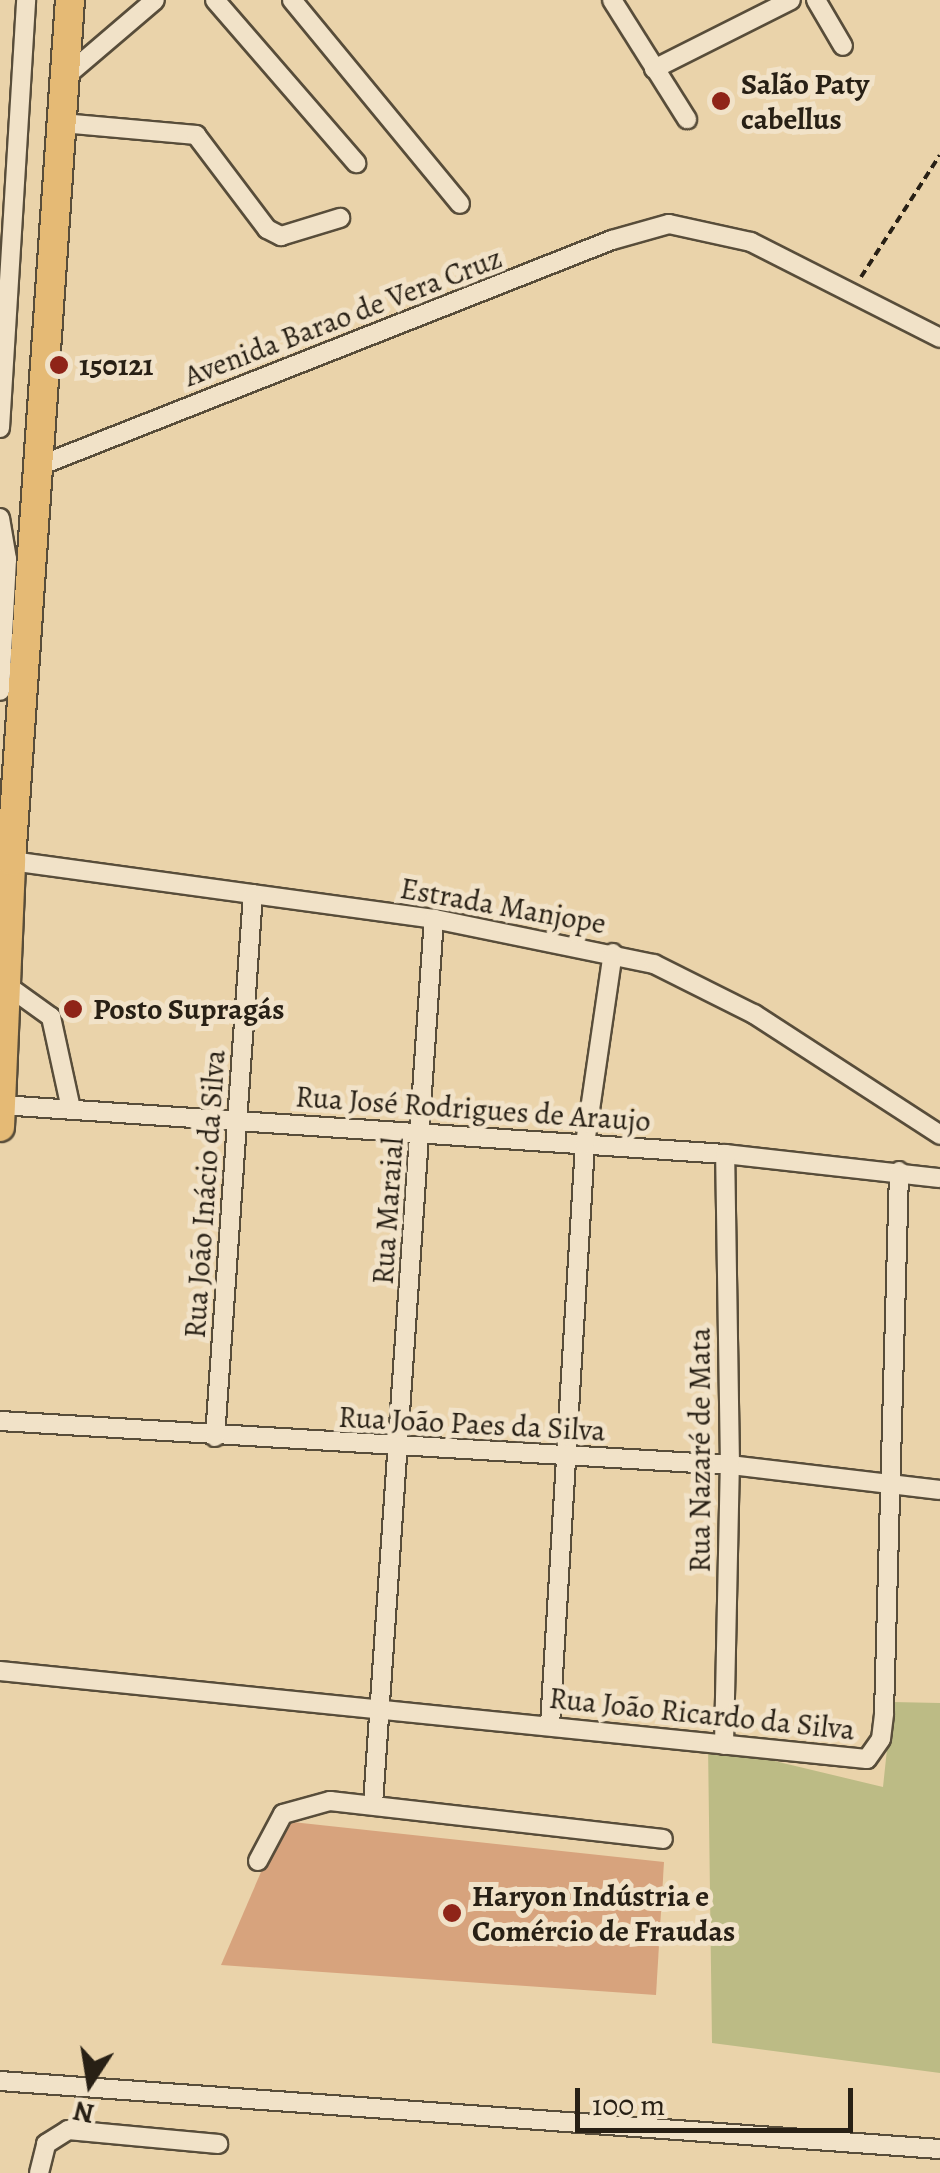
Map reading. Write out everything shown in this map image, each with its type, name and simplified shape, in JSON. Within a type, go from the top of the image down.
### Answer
[{"type":"highway","points":[[0,1127],[10,861],[70,0]]},
{"type":"street","points":[[0,428],[26,0]]},
{"type":"street","points":[[65,76],[155,0]]},
{"type":"street","points":[[215,0],[356,163]]},
{"type":"street","points":[[292,0],[460,204]]},
{"type":"street","points":[[612,0],[687,119]]},
{"type":"street","points":[[654,69],[790,0]]},
{"type":"street","points":[[816,0],[843,46]]},
{"type":"street","points":[[62,123],[196,135],[267,229],[281,236],[340,218]]},
{"type":"street","name":"Avenida Barao de Vera Cruz","points":[[38,466],[612,240],[669,224],[750,242],[853,289]]},
{"type":"street","points":[[853,289],[940,338]]},
{"type":"street","points":[[0,518],[6,559],[0,691]]},
{"type":"street","name":"Estrada Manjope","points":[[10,861],[434,919],[654,964],[754,1014],[940,1135]]},
{"type":"street","name":"Rua João Inácio da Silva","points":[[215,1437],[252,894]]},
{"type":"street","name":"Rua Maraial","points":[[373,1804],[383,1706],[434,919]]},
{"type":"street","points":[[550,1725],[585,1144],[613,953]]},
{"type":"street","points":[[5,984],[50,1018],[71,1110]]},
{"type":"street","name":"Rua José Rodrigues de Araujo","points":[[1,1105],[724,1154],[940,1178]]},
{"type":"street","name":"Rua Nazaré de Mata","points":[[724,1154],[730,1465],[724,1745]]},
{"type":"street","name":"Rua João Ricardo da Silva","points":[[0,1671],[383,1706],[853,1762],[874,1753],[884,1713],[899,1172]]},
{"type":"street","name":"Rua João Paes da Silva","points":[[0,1422],[730,1465],[940,1490]]},
{"type":"street","points":[[258,1862],[284,1814],[330,1801],[663,1840]]},
{"type":"street","points":[[0,2081],[940,2149]]},
{"type":"street","points":[[39,2173],[46,2144],[68,2130],[218,2144]]},
{"type":"path","points":[[853,289],[940,155]]},
{"type":"shaded area","points":[[892,1702],[940,1703],[940,2073],[712,2043],[708,1745],[883,1787]]},
{"type":"building","name":"Haryon Indústria e Comércio de Fraudas","points":[[283,1821],[664,1862],[656,1995],[221,1965]]},
{"type":"place","name":"Salão Paty cabellus","points":[[721,101]]},
{"type":"place","name":"150121","points":[[59,365]]},
{"type":"place","name":"Posto Supragás","points":[[73,1009]]},
{"type":"place","name":"Haryon Indústria e Comércio de Fraudas","points":[[452,1913]]}]
